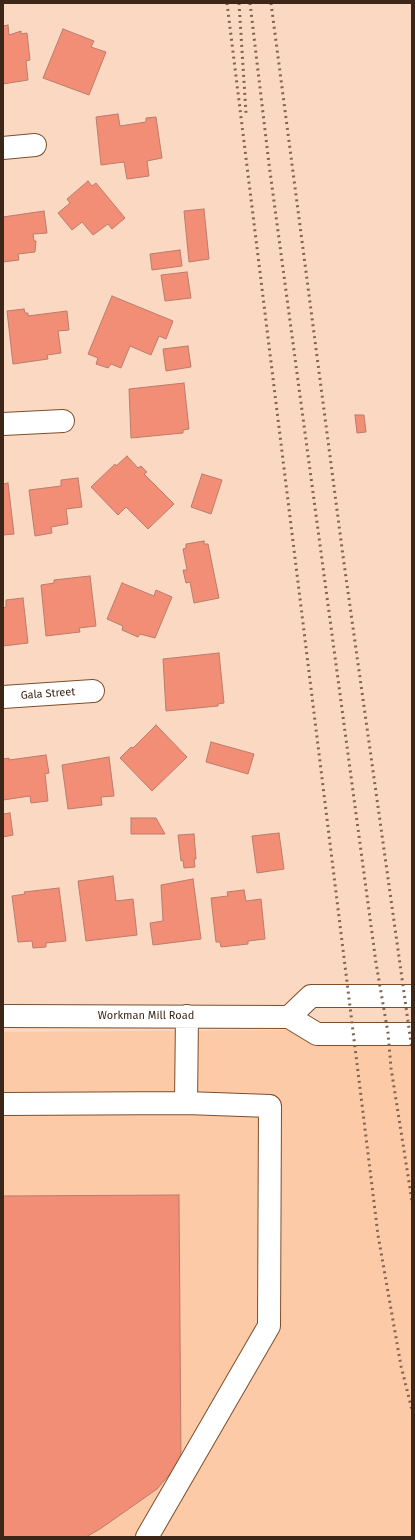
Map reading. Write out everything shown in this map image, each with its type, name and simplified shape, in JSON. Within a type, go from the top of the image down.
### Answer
[{"type":"street","points":[[3,148],[35,145]]},
{"type":"street","points":[[3,424],[63,421]]},
{"type":"street","name":"Gala Street","points":[[3,697],[94,691]]},
{"type":"street","points":[[412,996],[312,996],[289,1017],[317,1034],[412,1034]]},
{"type":"street","name":"Workman Mill Road","points":[[3,1016],[289,1017]]},
{"type":"street","points":[[186,1103],[187,1016]]},
{"type":"street","points":[[3,1104],[186,1103],[270,1106],[268,1326],[147,1537]]},
{"type":"shaded area","points":[[412,1029],[412,1537],[3,1537],[3,1032]]},
{"type":"building","points":[[8,25],[9,35],[21,31],[21,34],[27,33],[30,60],[26,61],[28,80],[3,84],[3,26]]},
{"type":"building","points":[[63,29],[94,41],[91,47],[106,52],[89,95],[43,78]]},
{"type":"building","points":[[118,114],[120,126],[146,122],[146,118],[156,117],[162,158],[147,161],[149,176],[127,179],[124,162],[101,165],[96,117]]},
{"type":"building","points":[[88,181],[92,186],[96,183],[125,218],[112,229],[108,224],[93,235],[82,222],[72,230],[58,213],[70,203],[67,199]]},
{"type":"building","points":[[204,209],[209,259],[189,262],[184,211]]},
{"type":"building","points":[[44,211],[47,233],[33,234],[34,241],[36,241],[35,252],[18,254],[19,260],[3,262],[3,217]]},
{"type":"building","points":[[180,250],[182,266],[152,270],[150,254]]},
{"type":"building","points":[[187,272],[191,298],[165,301],[161,275]]},
{"type":"building","points":[[112,296],[173,321],[166,339],[159,336],[151,355],[130,346],[121,368],[111,364],[108,368],[96,364],[98,358],[88,354]]},
{"type":"building","points":[[24,309],[25,313],[28,313],[28,316],[67,311],[69,330],[58,331],[61,353],[47,355],[48,359],[13,364],[7,311]]},
{"type":"building","points":[[188,346],[191,367],[166,371],[163,349]]},
{"type":"building","points":[[184,383],[189,429],[183,430],[183,433],[131,438],[129,389]]},
{"type":"building","points":[[355,415],[364,415],[366,432],[357,433]]},
{"type":"building","points":[[127,456],[138,468],[141,466],[147,472],[144,474],[174,504],[148,529],[126,507],[118,515],[91,487],[115,464],[116,466]]},
{"type":"building","points":[[202,474],[222,480],[211,514],[191,507]]},
{"type":"building","points":[[78,478],[82,507],[66,509],[68,524],[51,527],[52,533],[35,536],[29,490],[61,486],[61,480]]},
{"type":"building","points":[[8,483],[14,534],[3,535],[3,484]]},
{"type":"building","points":[[204,541],[204,544],[208,544],[219,598],[194,603],[190,582],[186,583],[183,570],[187,570],[183,549],[186,548],[186,544]]},
{"type":"building","points":[[90,576],[96,626],[79,628],[80,632],[46,636],[41,585],[54,583],[54,580]]},
{"type":"building","points":[[122,583],[154,596],[156,590],[172,597],[155,638],[140,634],[138,637],[122,630],[123,626],[107,619]]},
{"type":"building","points":[[23,598],[28,643],[3,646],[3,608],[6,607],[6,600]]},
{"type":"building","points":[[219,653],[224,703],[218,704],[218,706],[166,711],[163,659]]},
{"type":"building","points":[[156,725],[187,757],[152,791],[120,758],[131,747],[133,748]]},
{"type":"building","points":[[211,742],[254,754],[248,774],[206,762]]},
{"type":"building","points":[[46,755],[49,773],[45,774],[48,801],[31,803],[30,796],[3,800],[3,759],[9,758],[9,760]]},
{"type":"building","points":[[109,757],[114,796],[101,797],[102,805],[68,809],[62,765]]},
{"type":"building","points":[[10,813],[13,835],[3,837],[3,814]]},
{"type":"building","points":[[131,818],[156,818],[165,834],[131,834]]},
{"type":"building","points":[[279,833],[284,869],[257,873],[252,836]]},
{"type":"building","points":[[194,834],[196,859],[194,859],[195,867],[184,868],[183,860],[181,861],[178,835]]},
{"type":"building","points":[[113,876],[116,901],[133,899],[137,935],[86,941],[78,881]]},
{"type":"building","points":[[193,879],[201,939],[153,945],[150,923],[163,921],[161,885]]},
{"type":"building","points":[[59,888],[66,941],[46,943],[46,947],[33,948],[32,941],[18,942],[12,896],[25,894],[24,892]]},
{"type":"building","points":[[244,890],[246,901],[261,899],[265,939],[248,941],[248,944],[221,947],[220,942],[216,942],[211,898],[228,896],[227,892]]},
{"type":"building","points":[[179,1195],[181,1461],[157,1489],[100,1529],[86,1537],[3,1537],[3,1196]]},
{"type":"railway","points":[[227,3],[378,1235],[401,1366],[412,1410]]},
{"type":"railway","points":[[239,3],[246,113]]},
{"type":"railway","points":[[250,3],[269,164],[376,963],[388,1033],[391,1068],[412,1201]]},
{"type":"railway","points":[[271,3],[343,556],[412,1050]]}]
